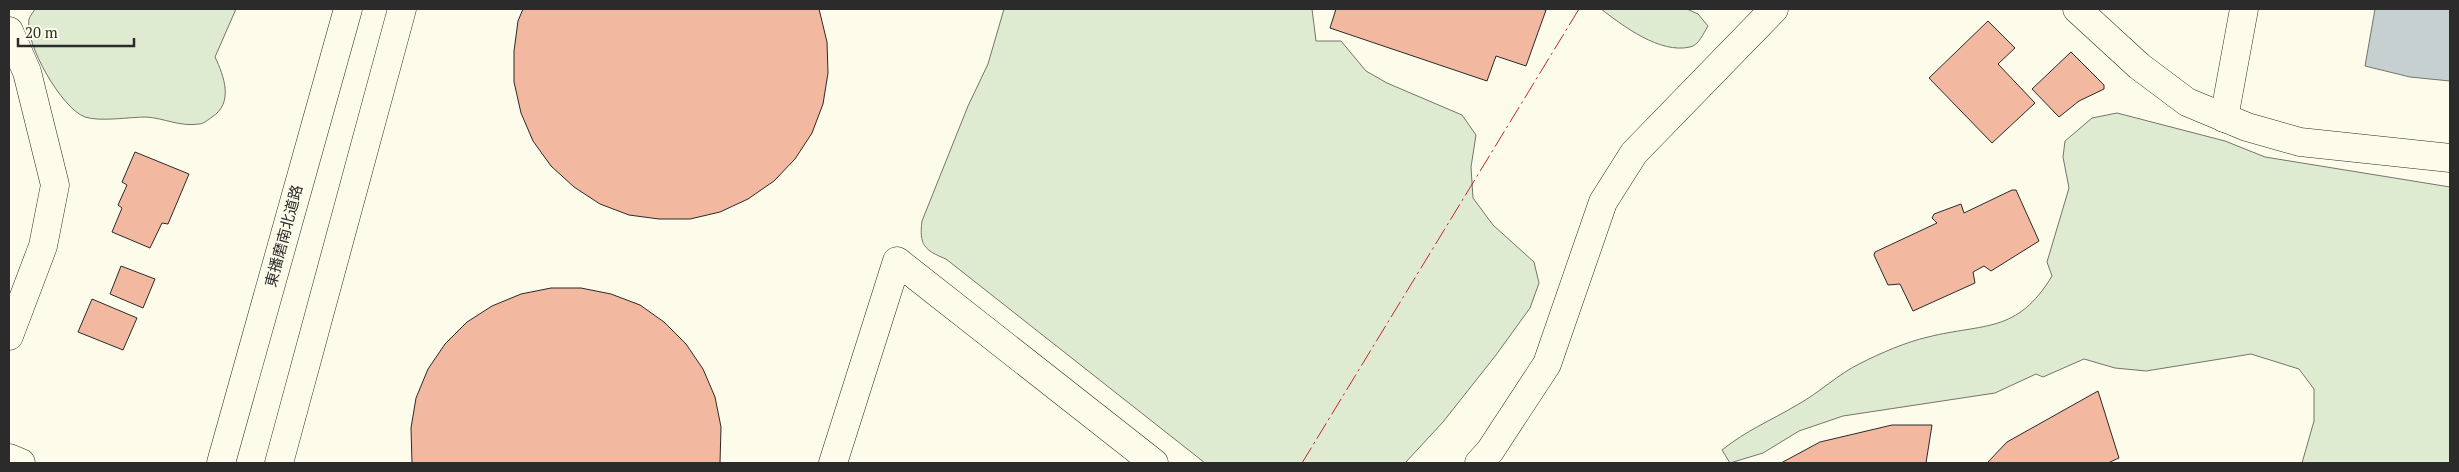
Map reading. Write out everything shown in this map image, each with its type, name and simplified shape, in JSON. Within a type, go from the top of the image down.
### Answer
[{"type":"main road","name":"東播磨南北道路","points":[[221,463],[348,9]]},
{"type":"main road","points":[[279,463],[402,9]]},
{"type":"main road","points":[[1479,463],[1490,452],[1548,364],[1603,202],[1634,153],[1774,9]]},
{"type":"main road","points":[[2077,9],[2138,66],[2187,102],[2224,118],[2247,127],[2300,142],[2450,158]]},
{"type":"main road","points":[[2224,118],[2244,9]]},
{"type":"main road","points":[[9,31],[27,72],[55,185],[43,246],[9,336]]},
{"type":"main road","points":[[833,463],[897,262],[1154,463]]},
{"type":"main road","points":[[9,458],[21,463]]},
{"type":"green space","points":[[35,9],[236,9],[215,57],[224,81],[225,97],[223,104],[219,111],[204,123],[192,125],[146,117],[107,119],[85,117],[66,102],[46,74],[38,58],[29,30],[29,19]]},
{"type":"green space","points":[[1004,9],[1312,9],[1316,41],[1341,41],[1366,71],[1387,83],[1462,115],[1476,135],[1471,167],[1473,198],[1493,225],[1534,262],[1539,283],[1530,308],[1496,355],[1443,422],[1405,463],[1205,463],[946,259],[933,253],[925,246],[921,236],[922,221],[968,106],[988,64]]},
{"type":"green space","points":[[1601,9],[1687,9],[1698,14],[1708,26],[1696,44],[1690,47],[1678,48],[1654,43],[1642,37]]},
{"type":"green space","points":[[2117,113],[2225,141],[2265,157],[2450,187],[2450,463],[2302,463],[2314,421],[2314,389],[2299,369],[2251,354],[2146,371],[2115,368],[2084,359],[2043,377],[2036,374],[1995,393],[1843,416],[1799,431],[1763,453],[1730,463],[1722,450],[1731,443],[1805,400],[1861,363],[1920,339],[1998,323],[2026,308],[2039,295],[2052,276],[2047,262],[2069,188],[2063,157],[2065,141],[2092,118]]},
{"type":"shaded area","points":[[2375,9],[2450,9],[2450,81],[2410,77],[2365,66]]},
{"type":"building","points":[[523,9],[819,9],[827,42],[828,73],[823,104],[812,133],[795,159],[774,181],[748,199],[720,212],[690,219],[659,219],[629,215],[600,204],[574,187],[551,166],[533,141],[521,113],[514,82],[514,51],[518,21]]},
{"type":"building","points":[[1336,9],[1546,10],[1526,66],[1496,56],[1487,81],[1330,28]]},
{"type":"building","points":[[1988,21],[2015,48],[1998,64],[2035,103],[1992,143],[1929,78]]},
{"type":"building","points":[[2071,52],[2104,85],[2104,89],[2079,101],[2059,117],[2032,89]]},
{"type":"building","points":[[135,152],[189,174],[168,224],[162,223],[150,248],[112,232],[122,208],[118,205],[127,185],[122,182]]},
{"type":"building","points":[[2012,190],[2016,190],[2039,241],[1991,271],[1984,266],[1973,272],[1975,283],[1913,311],[1900,284],[1888,285],[1874,255],[1875,252],[1937,223],[1932,218],[1934,214],[1961,204],[1964,213]]},
{"type":"building","points":[[121,266],[155,279],[143,308],[110,294]]},
{"type":"building","points":[[551,288],[581,288],[611,294],[640,305],[664,322],[686,344],[703,369],[715,397],[721,427],[720,463],[412,463],[411,428],[416,398],[428,369],[445,344],[467,322],[492,306],[521,294]]},
{"type":"building","points":[[92,299],[137,318],[123,350],[78,332]]},
{"type":"building","points":[[2098,391],[2119,458],[2108,463],[1987,463],[2007,442]]},
{"type":"building","points":[[1892,425],[1932,425],[1926,463],[1781,463],[1820,442]]},
{"type":"power","points":[[1302,463],[1579,9]]}]
